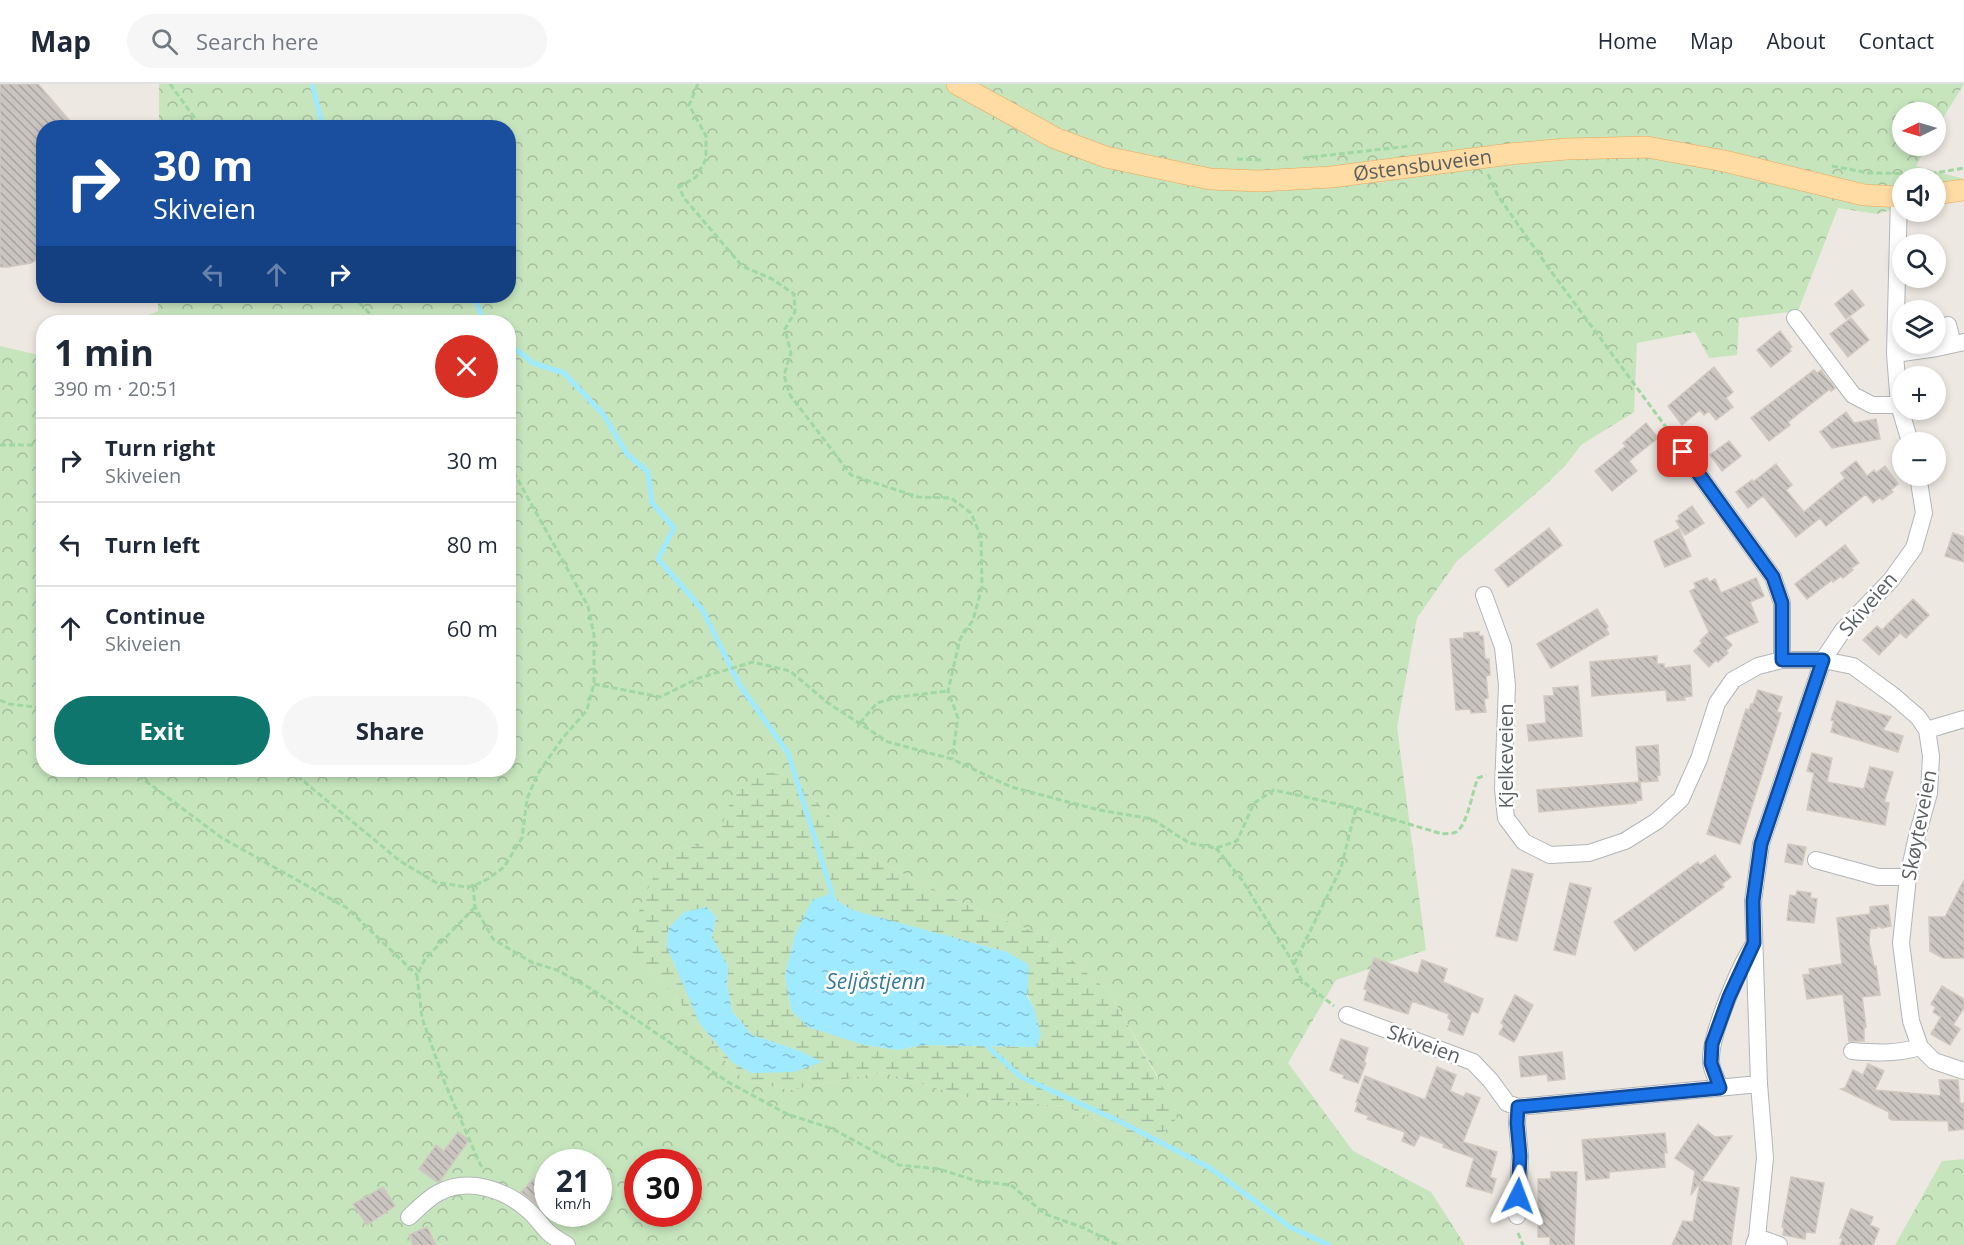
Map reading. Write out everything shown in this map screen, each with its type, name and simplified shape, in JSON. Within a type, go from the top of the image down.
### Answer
[{"type":"main road","name":"Østensbuveien","points":[[957,84],[1055,138],[1106,157],[1210,179],[1259,181],[1331,177],[1480,157],[1566,149],[1647,147],[1724,161],[1864,195],[1892,197]]},
{"type":"main road","points":[[1946,192],[1964,190]]},
{"type":"street","points":[[1897,300],[1900,222]]},
{"type":"street","points":[[1795,318],[1853,395],[1872,405],[1892,405]]},
{"type":"street","points":[[1948,325],[1958,343]]},
{"type":"street","points":[[1895,354],[1896,366]]},
{"type":"street","points":[[1683,452],[1773,577],[1782,603],[1782,660]]},
{"type":"street","name":"Skiveien","points":[[1755,1241],[1765,1158],[1759,1084],[1753,901],[1761,844],[1823,660],[1843,630],[1892,580],[1914,548],[1924,513],[1920,486]]},
{"type":"street","name":"Kjelkeveien","points":[[1484,595],[1503,647],[1507,685],[1504,773],[1506,818],[1524,842],[1550,855],[1589,853],[1625,841],[1657,821],[1681,799],[1699,759],[1717,703],[1733,680],[1758,666],[1782,660],[1823,660]]},
{"type":"street","points":[[1823,660],[1853,666],[1895,697],[1918,717],[1927,730],[1964,719]]},
{"type":"street","name":"Skøyteveien","points":[[1920,1047],[1911,1021],[1901,944],[1908,877],[1929,793],[1931,756],[1927,730]]},
{"type":"street","points":[[1816,860],[1878,877],[1908,877]]},
{"type":"street","points":[[1720,1088],[1711,1063],[1712,1044],[1729,997],[1754,943]]},
{"type":"street","name":"Skiveien","points":[[1347,1015],[1473,1062],[1507,1103],[1518,1107]]},
{"type":"street","points":[[1852,1051],[1882,1053],[1920,1047],[1934,1061],[1964,1071]]},
{"type":"street","points":[[1517,1216],[1520,1156],[1518,1107],[1759,1084]]},
{"type":"street","points":[[409,1217],[431,1197],[445,1190],[469,1186],[494,1189],[511,1197],[549,1233],[567,1245]]},
{"type":"street","points":[[1755,1241],[1779,1245]]},
{"type":"path","points":[[170,84],[196,120]]},
{"type":"path","points":[[698,84],[689,105],[706,136],[706,159],[696,177],[679,187],[684,198],[742,266],[772,279],[794,294],[795,312],[785,329],[791,353],[784,375],[789,395],[851,475],[918,497],[951,498],[971,513],[981,537],[982,587],[973,620],[960,639],[948,692],[958,718],[952,759]]},
{"type":"path","points":[[1480,157],[1498,196],[1683,452]]},
{"type":"path","points":[[360,303],[371,315]]},
{"type":"path","points":[[0,446],[36,445]]},
{"type":"path","points":[[298,777],[400,861],[435,882],[473,886],[488,879],[504,867],[522,838],[527,799],[537,775],[562,739],[587,710],[594,684],[594,635],[588,606],[516,476]]},
{"type":"path","points":[[594,684],[660,696],[699,678],[753,662],[790,671],[828,703],[888,742],[952,759],[1011,787],[1099,810],[1152,819],[1189,843],[1216,848],[1237,840],[1254,803],[1274,790],[1356,808],[1442,834],[1456,832],[1466,821],[1472,790],[1478,778],[1488,774],[1504,773]]},
{"type":"path","points":[[860,723],[877,703],[898,697],[948,692]]},
{"type":"path","points":[[0,700],[9,704],[36,707]]},
{"type":"path","points":[[140,777],[222,838],[347,908],[417,975]]},
{"type":"path","points":[[1294,964],[1341,868],[1356,808]]},
{"type":"path","points":[[1216,848],[1242,880],[1294,964],[1302,981],[1347,1015]]},
{"type":"path","points":[[473,886],[475,907],[493,939],[531,962],[557,970],[588,987],[728,1082],[777,1108],[833,1130],[899,1165],[939,1169],[977,1181],[1011,1185],[1045,1214],[1084,1228],[1118,1245]]},
{"type":"path","points":[[475,907],[425,959],[417,975],[422,1018],[446,1086],[480,1164],[494,1180],[494,1189]]},
{"type":"green space","points":[[159,84],[1964,84],[1946,113],[1946,102],[1892,102],[1892,156],[1922,156],[1916,166],[1923,168],[1892,168],[1892,210],[1877,214],[1838,208],[1798,311],[1739,318],[1737,355],[1709,358],[1695,332],[1637,343],[1634,412],[1581,445],[1565,466],[1542,488],[1457,561],[1417,618],[1397,727],[1426,950],[1336,980],[1288,1063],[1353,1151],[1431,1192],[1465,1245],[0,1245],[0,346],[36,354],[36,777],[516,777],[516,315],[149,315],[158,311],[158,303],[516,303],[516,120],[159,120]],"holes":[[[798,781],[864,854],[951,898],[1044,936],[1109,992],[1158,1077],[1151,1145],[1065,1106],[974,1099],[882,1072],[791,1090],[746,1081],[729,1065],[674,995],[632,955],[666,850],[716,842]]]},
{"type":"green space","points":[[1946,174],[1964,179],[1964,198],[1946,199]]},
{"type":"green space","points":[[767,771],[798,781],[864,854],[951,898],[1044,936],[1109,992],[1179,1116],[1151,1145],[1065,1106],[974,1099],[882,1072],[791,1090],[746,1081],[729,1065],[674,995],[632,956],[640,906],[666,850],[716,842],[735,789]],"holes":[[[832,893],[838,901],[851,910],[1007,952],[1033,1006],[1037,1047],[923,1045],[898,1050],[864,1045],[791,1010],[785,975],[795,935]],[[707,907],[716,917],[712,938],[728,965],[727,985],[732,1011],[752,1035],[800,1051],[821,1062],[751,1073],[732,1062],[700,1024]]]},
{"type":"green space","points":[[1964,1159],[1964,1245],[1895,1245],[1942,1161]]},
{"type":"water","name":"Seljåstjenn","points":[[832,893],[838,901],[852,910],[1007,952],[1029,965],[1027,996],[1033,1006],[1041,1034],[1037,1047],[923,1045],[898,1050],[864,1045],[808,1027],[791,1010],[785,975],[795,935],[812,900]]},
{"type":"water","points":[[707,907],[716,917],[712,938],[728,965],[727,985],[732,1011],[752,1035],[800,1051],[822,1062],[794,1072],[751,1073],[732,1062],[700,1024],[667,947],[668,929],[684,912]]},
{"type":"building","points":[[0,84],[38,84],[69,120],[36,120],[36,260],[0,267]]},
{"type":"building","points":[[1852,290],[1864,305],[1846,319],[1835,304]]},
{"type":"building","points":[[1851,318],[1869,340],[1848,357],[1830,334]]},
{"type":"building","points":[[1780,331],[1792,347],[1789,349],[1791,351],[1771,367],[1757,350]]},
{"type":"building","points":[[1714,367],[1733,392],[1726,398],[1733,407],[1716,420],[1709,411],[1704,415],[1700,410],[1682,425],[1668,406]]},
{"type":"building","points":[[1814,370],[1817,373],[1821,370],[1835,388],[1831,391],[1830,389],[1788,422],[1790,425],[1769,441],[1751,418]]},
{"type":"building","points":[[1846,412],[1854,423],[1876,419],[1880,439],[1832,448],[1820,432]]},
{"type":"building","points":[[1646,423],[1658,438],[1629,461],[1637,471],[1612,491],[1595,471],[1626,446],[1623,443]]},
{"type":"building","points":[[1729,441],[1741,456],[1722,471],[1710,455]]},
{"type":"building","points":[[1856,461],[1867,476],[1874,470],[1876,473],[1885,466],[1892,476],[1892,486],[1896,486],[1891,490],[1893,492],[1882,500],[1880,497],[1873,503],[1866,494],[1826,526],[1820,518],[1796,537],[1763,496],[1748,508],[1736,492],[1776,464],[1792,485],[1786,490],[1804,512],[1845,478],[1841,473]]},
{"type":"building","points":[[1692,506],[1704,523],[1685,535],[1676,521],[1680,519],[1678,516]]},
{"type":"building","points":[[1549,528],[1562,545],[1508,587],[1495,570]]},
{"type":"building","points":[[1679,529],[1691,556],[1665,567],[1654,541]]},
{"type":"building","points":[[1953,533],[1964,537],[1964,562],[1945,556]]},
{"type":"building","points":[[1845,545],[1859,563],[1851,568],[1853,570],[1843,578],[1841,576],[1833,582],[1832,580],[1807,599],[1795,584]]},
{"type":"building","points":[[1707,578],[1709,582],[1715,579],[1721,593],[1756,578],[1764,596],[1750,602],[1758,622],[1724,637],[1732,645],[1726,651],[1728,653],[1709,667],[1694,651],[1709,632],[1690,591],[1696,588],[1694,583]]},
{"type":"building","points":[[1913,599],[1929,615],[1906,638],[1900,633],[1879,655],[1863,640],[1877,626],[1882,630]]},
{"type":"building","points":[[1597,609],[1608,627],[1606,629],[1609,634],[1551,668],[1537,644]]},
{"type":"building","points":[[1479,632],[1479,636],[1483,636],[1485,659],[1489,659],[1490,675],[1486,676],[1488,698],[1484,699],[1486,712],[1471,713],[1470,709],[1456,710],[1450,639],[1464,638],[1464,633]]},
{"type":"building","points":[[1657,656],[1657,664],[1664,664],[1664,668],[1690,665],[1692,696],[1684,697],[1685,700],[1667,701],[1666,690],[1592,696],[1590,662]]},
{"type":"building","points":[[1578,686],[1582,736],[1529,741],[1527,725],[1546,723],[1544,696],[1554,696],[1553,688]]},
{"type":"building","points":[[1758,690],[1782,697],[1777,712],[1781,713],[1740,844],[1707,834],[1746,709],[1749,710],[1753,704]]},
{"type":"building","points":[[1837,701],[1891,717],[1883,730],[1903,736],[1898,752],[1831,732],[1834,721],[1831,720]]},
{"type":"building","points":[[1658,745],[1660,775],[1657,775],[1658,781],[1640,782],[1642,800],[1636,803],[1539,812],[1537,790],[1639,782],[1636,747]]},
{"type":"building","points":[[1812,753],[1832,758],[1827,782],[1864,789],[1870,767],[1893,772],[1884,802],[1889,803],[1885,825],[1807,810],[1814,773],[1807,771]]},
{"type":"building","points":[[1788,844],[1806,847],[1802,865],[1785,862]]},
{"type":"building","points":[[1715,855],[1731,877],[1722,884],[1724,887],[1635,951],[1614,922],[1698,862],[1700,865]]},
{"type":"building","points":[[1512,869],[1533,874],[1517,941],[1496,936]]},
{"type":"building","points":[[1964,880],[1964,958],[1943,958],[1930,951],[1929,917],[1945,917]]},
{"type":"building","points":[[1570,883],[1591,888],[1575,955],[1554,950]]},
{"type":"building","points":[[1797,891],[1811,893],[1810,898],[1817,899],[1814,923],[1787,920],[1790,895],[1796,896]]},
{"type":"building","points":[[1888,905],[1891,926],[1882,928],[1878,926],[1870,929],[1869,942],[1874,966],[1876,966],[1880,995],[1862,997],[1866,1027],[1864,1027],[1864,1041],[1849,1041],[1843,994],[1807,999],[1803,975],[1810,974],[1809,969],[1842,964],[1837,918],[1870,914],[1870,907]]},
{"type":"building","points":[[1374,958],[1418,974],[1422,960],[1447,969],[1443,982],[1483,999],[1478,1013],[1472,1011],[1463,1035],[1448,1030],[1451,1020],[1448,1018],[1449,1014],[1412,1001],[1408,1014],[1364,1000],[1367,990],[1364,989]]},
{"type":"building","points":[[1942,986],[1964,999],[1964,1008],[1953,1025],[1960,1029],[1950,1045],[1931,1034],[1941,1017],[1933,1012],[1936,1007],[1931,1004]]},
{"type":"building","points":[[1515,995],[1533,1005],[1514,1042],[1499,1034],[1504,1025],[1501,1023]]},
{"type":"building","points":[[1341,1039],[1368,1048],[1364,1062],[1366,1063],[1358,1083],[1330,1070]]},
{"type":"building","points":[[1562,1052],[1565,1079],[1548,1081],[1547,1074],[1521,1077],[1519,1057]]},
{"type":"building","points":[[1868,1064],[1884,1071],[1875,1090],[1941,1096],[1939,1080],[1958,1080],[1960,1104],[1964,1103],[1964,1129],[1949,1131],[1948,1121],[1892,1120],[1889,1118],[1889,1112],[1841,1089],[1845,1088],[1853,1070],[1863,1075]]},
{"type":"building","points":[[1437,1067],[1456,1075],[1450,1091],[1464,1097],[1466,1093],[1480,1098],[1463,1142],[1497,1152],[1490,1177],[1496,1179],[1492,1193],[1466,1186],[1474,1158],[1443,1147],[1444,1144],[1420,1135],[1414,1146],[1402,1141],[1405,1132],[1367,1119],[1369,1116],[1355,1111],[1365,1076],[1425,1100]]},
{"type":"building","points":[[1698,1124],[1715,1137],[1732,1136],[1701,1181],[1739,1188],[1731,1245],[1672,1245],[1683,1221],[1693,1222],[1700,1182],[1691,1195],[1695,1171],[1675,1158]]},
{"type":"building","points":[[458,1132],[469,1140],[437,1182],[419,1169],[436,1145],[444,1151]]},
{"type":"building","points":[[1665,1133],[1667,1153],[1664,1151],[1665,1167],[1609,1172],[1609,1178],[1586,1180],[1582,1140]]},
{"type":"building","points":[[1551,1172],[1577,1172],[1574,1245],[1550,1245],[1550,1237],[1538,1237],[1538,1179],[1551,1179]]},
{"type":"building","points":[[1791,1177],[1824,1183],[1815,1233],[1806,1232],[1805,1239],[1783,1235],[1784,1228],[1782,1227]]},
{"type":"building","points":[[534,1179],[534,1202],[521,1192]]},
{"type":"building","points":[[383,1187],[395,1206],[367,1225],[353,1204]]},
{"type":"building","points":[[1851,1209],[1873,1217],[1870,1225],[1879,1229],[1873,1245],[1840,1245],[1843,1238],[1840,1238]]},
{"type":"building","points":[[427,1227],[436,1245],[413,1245],[409,1235]]},
{"type":"waterway","points":[[312,84],[321,120]]},
{"type":"waterway","points":[[477,303],[481,315]]},
{"type":"waterway","points":[[516,349],[533,363],[564,373],[603,414],[627,454],[648,472],[652,503],[674,528],[658,559],[702,609],[739,684],[788,753],[832,893]]},
{"type":"waterway","points":[[987,1046],[1021,1077],[1121,1122],[1210,1168],[1290,1227],[1329,1245]]},
{"type":"route","points":[[1518,1196],[1520,1156],[1518,1107],[1720,1088],[1711,1063],[1712,1044],[1729,997],[1754,943],[1753,901],[1761,844],[1823,660],[1782,660],[1782,603],[1773,577],[1683,452]]}]
